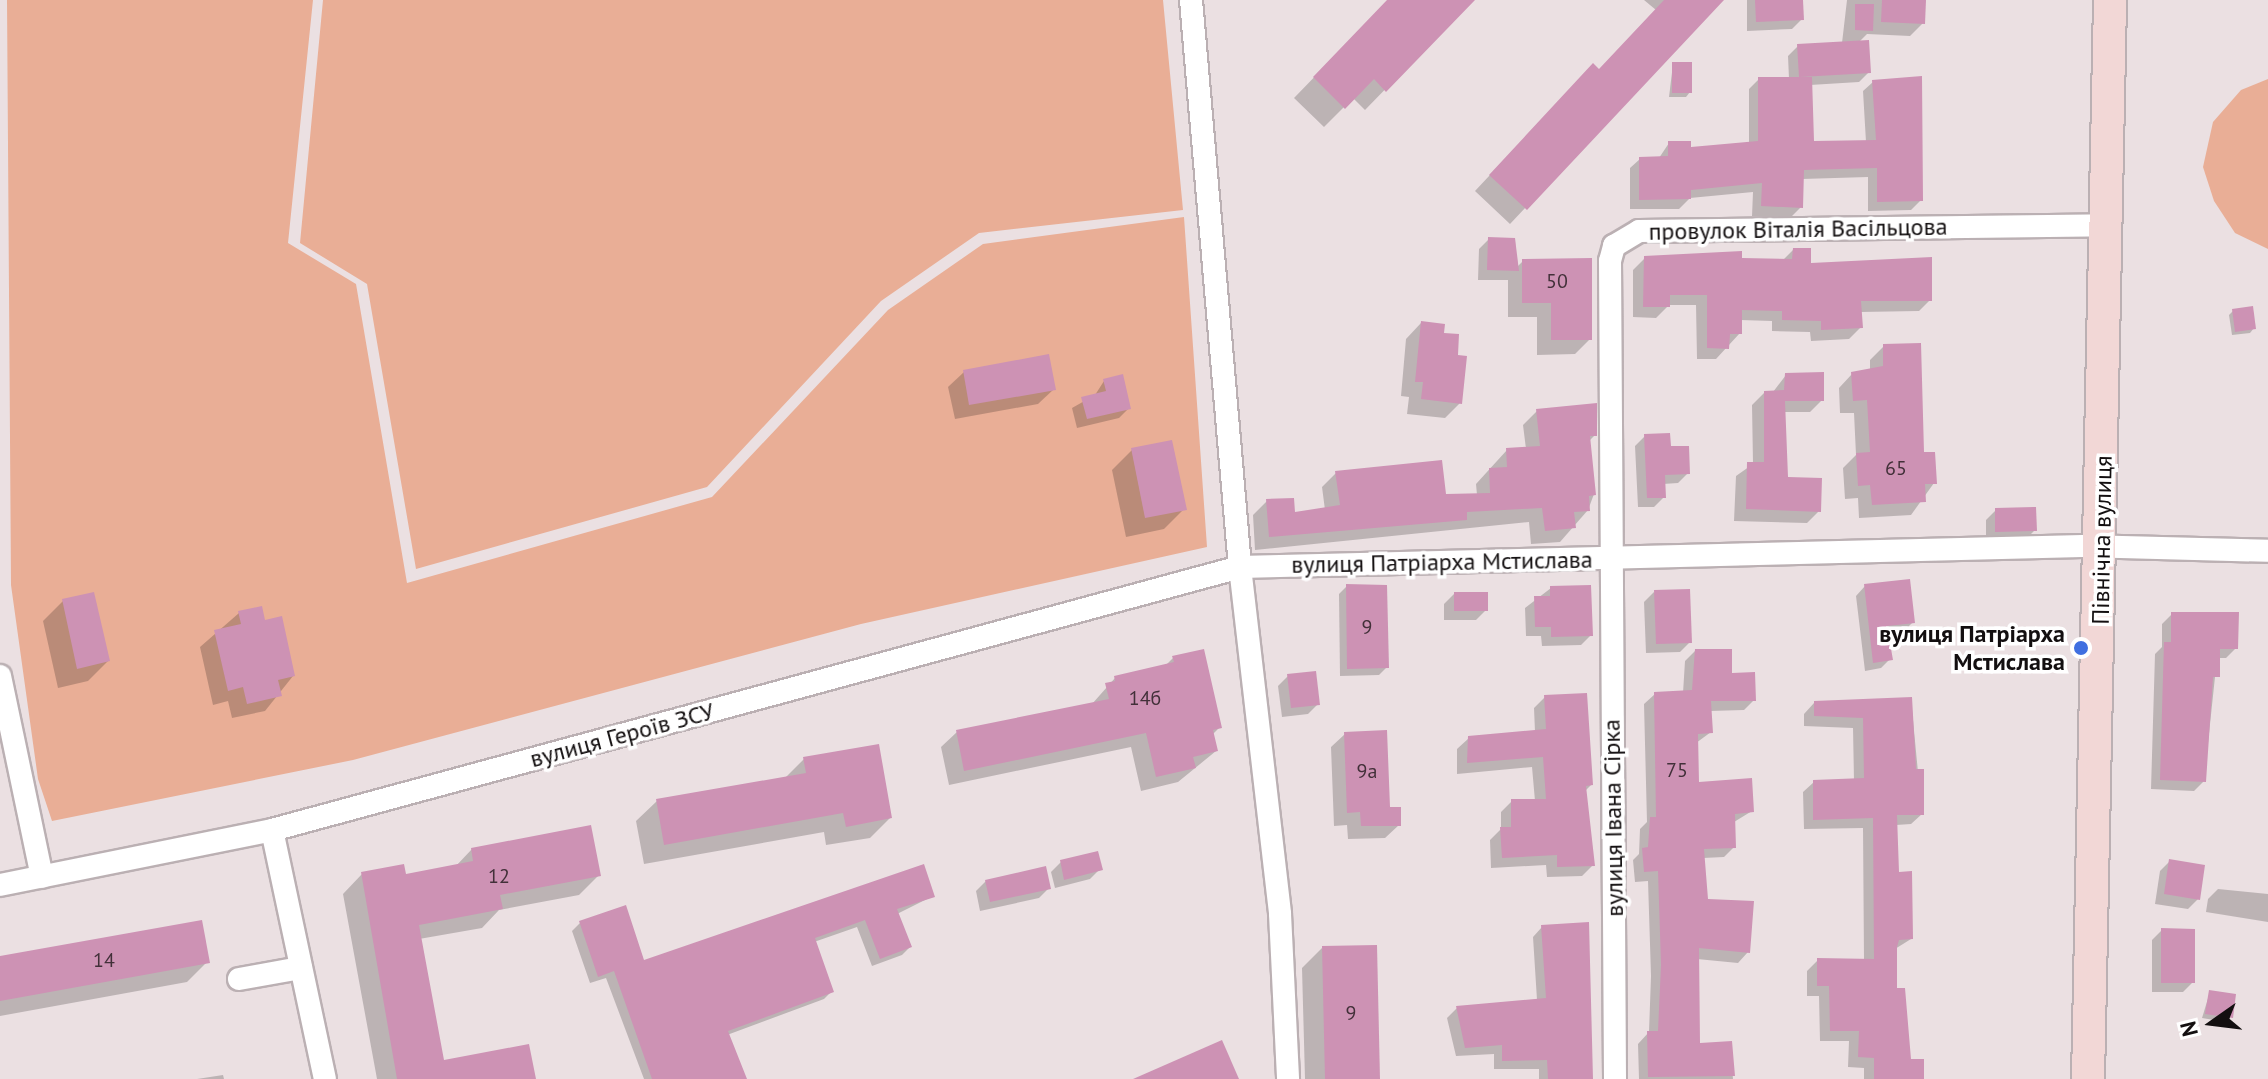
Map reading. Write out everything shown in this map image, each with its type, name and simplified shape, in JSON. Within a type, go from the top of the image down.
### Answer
[{"type":"street","points":[[1191,0],[1240,567],[1280,914],[1288,1079]]},
{"type":"street","name":"Північна вулиця","points":[[2088,1079],[2103,546],[2110,0]]},
{"type":"street","name":"провулок Віталія Васільцова","points":[[1611,558],[1610,261],[1625,235],[2109,225]]},
{"type":"street","name":"вулиця Патріарха Мстислава","points":[[1240,567],[2103,546],[2268,551]]},
{"type":"street","name":"вулиця Івана Сірка","points":[[1611,558],[1615,1079]]},
{"type":"street","name":"вулиця Героїв ЗСУ","points":[[0,885],[272,830],[1240,567]]},
{"type":"street","points":[[0,676],[42,877]]},
{"type":"street","points":[[272,830],[325,1079]]},
{"type":"street","points":[[239,979],[301,968]]},
{"type":"shaded area","points":[[7,0],[313,0],[288,243],[356,284],[407,583],[712,497],[888,310],[983,244],[1184,217],[1207,547],[861,624],[353,760],[52,821],[38,779],[11,585]]},
{"type":"shaded area","points":[[323,0],[1163,0],[1183,210],[979,233],[881,301],[707,487],[416,569],[367,284],[300,243]]},
{"type":"shaded area","points":[[2268,79],[2268,249],[2235,233],[2214,201],[2203,167],[2213,122],[2241,90]]},
{"type":"building","points":[[1387,0],[1475,0],[1386,92],[1374,79],[1345,109],[1313,77]]},
{"type":"building","points":[[1664,0],[1724,0],[1527,210],[1489,175],[1593,63],[1599,69]]},
{"type":"building","points":[[1755,0],[1803,0],[1804,20],[1756,22]]},
{"type":"building","points":[[1882,0],[1926,0],[1925,24],[1881,22]]},
{"type":"building","points":[[1855,4],[1874,4],[1873,31],[1855,30]]},
{"type":"building","points":[[1869,40],[1871,73],[1800,77],[1812,77],[1814,141],[1876,140],[1872,80],[1922,76],[1923,201],[1877,202],[1877,168],[1804,170],[1803,208],[1761,206],[1762,183],[1691,190],[1691,199],[1639,200],[1639,157],[1668,156],[1668,141],[1691,141],[1691,147],[1758,141],[1758,77],[1799,77],[1797,44]]},
{"type":"building","points":[[1672,62],[1692,62],[1692,93],[1672,93]]},
{"type":"building","points":[[1488,237],[1515,238],[1519,271],[1487,270]]},
{"type":"building","points":[[1793,248],[1811,248],[1811,263],[1932,257],[1932,301],[1861,301],[1863,328],[1821,330],[1821,321],[1782,320],[1782,311],[1742,310],[1742,334],[1730,334],[1729,349],[1707,348],[1707,295],[1670,295],[1670,307],[1643,307],[1644,256],[1742,251],[1742,258],[1792,259]]},
{"type":"building","points":[[1592,258],[1592,340],[1551,340],[1551,303],[1522,303],[1522,259]]},
{"type":"building","points":[[2253,306],[2256,329],[2235,332],[2232,309]]},
{"type":"building","points":[[1421,321],[1445,324],[1444,333],[1459,334],[1458,355],[1467,356],[1462,404],[1421,399],[1423,382],[1415,382]]},
{"type":"building","points":[[1921,343],[1924,452],[1935,452],[1937,484],[1925,484],[1926,502],[1872,505],[1870,485],[1858,486],[1856,453],[1870,452],[1867,400],[1853,401],[1851,372],[1883,366],[1883,344]]},
{"type":"building","points":[[1049,354],[1056,390],[969,405],[963,370]]},
{"type":"building","points":[[1824,372],[1824,401],[1785,401],[1788,477],[1822,478],[1821,512],[1746,509],[1747,462],[1764,462],[1764,391],[1784,390],[1785,373]]},
{"type":"building","points":[[1123,374],[1131,409],[1087,419],[1081,397],[1106,391],[1103,379]]},
{"type":"building","points":[[1597,403],[1597,436],[1590,436],[1596,495],[1589,496],[1590,511],[1574,512],[1576,528],[1545,531],[1542,508],[1467,512],[1467,520],[1269,537],[1266,499],[1294,498],[1295,512],[1340,505],[1335,471],[1442,460],[1446,494],[1490,493],[1489,468],[1507,467],[1506,448],[1540,446],[1536,409]]},
{"type":"building","points":[[1670,433],[1671,446],[1689,446],[1690,474],[1665,475],[1666,498],[1647,498],[1644,434]]},
{"type":"building","points":[[1172,440],[1187,510],[1145,518],[1131,448]]},
{"type":"building","points":[[2036,507],[2037,531],[1995,532],[1995,508]]},
{"type":"building","points":[[1910,579],[1915,623],[1887,626],[1893,660],[1873,663],[1864,584]]},
{"type":"building","points":[[1346,584],[1387,585],[1389,668],[1347,669]]},
{"type":"building","points":[[1591,585],[1593,636],[1551,637],[1551,627],[1535,627],[1534,596],[1550,596],[1550,586]]},
{"type":"building","points":[[1690,589],[1692,643],[1656,644],[1654,590]]},
{"type":"building","points":[[94,592],[110,661],[77,669],[62,599]]},
{"type":"building","points":[[1454,592],[1488,592],[1488,611],[1454,611]]},
{"type":"building","points":[[262,606],[265,620],[282,616],[295,676],[278,680],[282,696],[247,704],[243,687],[228,691],[214,630],[241,624],[238,611]]},
{"type":"building","points":[[2171,612],[2239,612],[2238,649],[2220,649],[2220,677],[2213,677],[2206,782],[2160,780],[2164,642],[2171,642]]},
{"type":"building","points":[[1204,649],[1222,728],[1213,730],[1218,751],[1193,757],[1196,768],[1156,777],[1146,733],[964,771],[956,730],[1109,699],[1105,683],[1115,681],[1114,676],[1174,662],[1172,656]]},
{"type":"building","points":[[1695,649],[1732,649],[1732,673],[1755,672],[1756,701],[1711,701],[1713,733],[1698,734],[1699,782],[1752,778],[1754,812],[1735,814],[1736,848],[1704,849],[1708,899],[1754,901],[1750,953],[1699,948],[1700,1043],[1732,1041],[1735,1076],[1648,1077],[1647,1031],[1658,1031],[1661,965],[1658,871],[1644,872],[1642,848],[1648,847],[1650,817],[1656,817],[1654,692],[1692,690]]},
{"type":"building","points":[[1316,671],[1320,705],[1291,708],[1287,674]]},
{"type":"building","points":[[1587,693],[1593,785],[1586,786],[1595,866],[1557,867],[1557,855],[1502,858],[1500,827],[1511,827],[1511,799],[1546,799],[1543,757],[1467,763],[1468,736],[1546,729],[1544,695]]},
{"type":"building","points":[[1912,697],[1916,769],[1924,769],[1924,815],[1897,815],[1899,872],[1912,871],[1913,939],[1899,940],[1897,988],[1905,988],[1911,1059],[1924,1059],[1924,1079],[1874,1079],[1874,1058],[1858,1057],[1859,1031],[1830,1031],[1829,986],[1817,986],[1817,958],[1874,959],[1873,818],[1813,820],[1813,780],[1864,778],[1863,718],[1814,716],[1814,701]]},
{"type":"building","points":[[1387,730],[1390,807],[1401,807],[1401,826],[1361,826],[1360,812],[1347,813],[1344,732]]},
{"type":"building","points":[[879,744],[892,818],[846,827],[843,813],[664,845],[656,799],[806,773],[803,757]]},
{"type":"building","points":[[591,825],[601,876],[500,895],[503,909],[419,925],[444,1060],[529,1044],[536,1079],[397,1079],[361,872],[404,864],[406,874],[473,861],[471,848]]},
{"type":"building","points":[[1098,851],[1103,870],[1064,880],[1060,860]]},
{"type":"building","points":[[2169,859],[2205,865],[2200,900],[2164,894]]},
{"type":"building","points":[[924,864],[935,897],[897,909],[912,947],[880,959],[865,920],[815,938],[834,992],[728,1031],[747,1079],[652,1079],[614,971],[598,977],[579,921],[626,905],[644,960]]},
{"type":"building","points":[[1046,866],[1051,889],[990,902],[985,880]]},
{"type":"building","points":[[202,920],[210,963],[0,1001],[0,956]]},
{"type":"building","points":[[1589,922],[1593,1079],[1548,1079],[1547,1060],[1502,1061],[1502,1045],[1465,1048],[1456,1006],[1546,998],[1541,925]]},
{"type":"building","points":[[2161,928],[2195,929],[2195,983],[2161,983]]},
{"type":"building","points":[[1377,945],[1380,1079],[1325,1079],[1322,946]]},
{"type":"building","points":[[2209,990],[2236,994],[2233,1018],[2205,1014]]},
{"type":"building","points":[[1222,1040],[1239,1079],[1133,1079]]},
{"type":"place","name":"вулиця Патріарха Мстислава","points":[[2081,648]]}]
